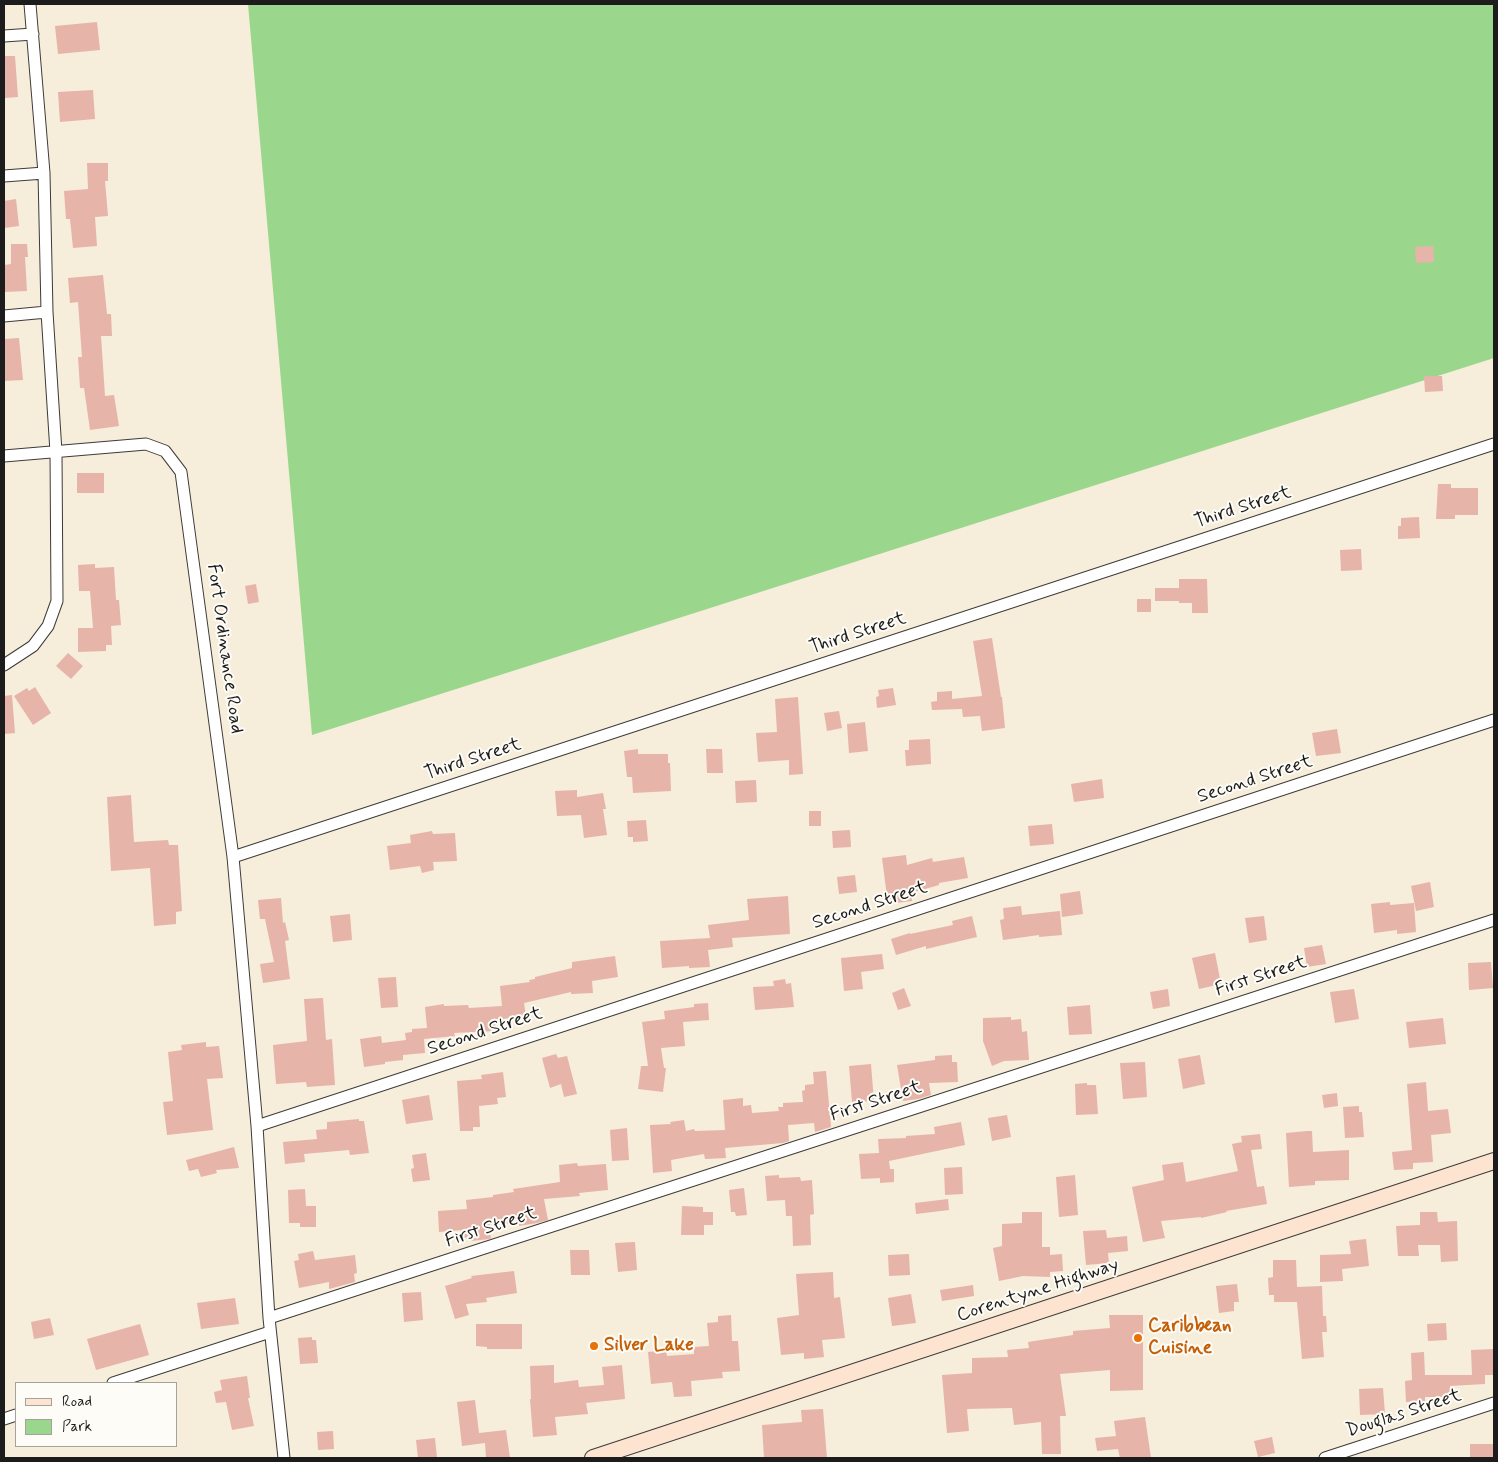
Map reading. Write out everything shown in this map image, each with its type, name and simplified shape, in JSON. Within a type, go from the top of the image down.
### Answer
[{"type":"main road","name":"Corentyne Highway","points":[[593,1458],[1494,1161]]},
{"type":"street","points":[[4,665],[33,646],[48,626],[57,601],[56,452],[47,312],[44,173],[30,4]]},
{"type":"street","points":[[4,36],[33,34]]},
{"type":"street","points":[[4,176],[44,173]]},
{"type":"street","points":[[4,316],[47,312]]},
{"type":"street","name":"Fort Ordinance Road","points":[[56,452],[146,444],[165,451],[182,472],[234,856],[257,1126],[270,1332],[284,1458]]},
{"type":"street","name":"Third Street","points":[[234,856],[1494,444]]},
{"type":"street","points":[[4,456],[56,452]]},
{"type":"street","name":"Second Street","points":[[257,1126],[1494,720]]},
{"type":"street","name":"First Street","points":[[269,1318],[1494,920]]},
{"type":"street","points":[[116,1382],[270,1332]]},
{"type":"street","name":"Douglas Street","points":[[1325,1458],[1494,1403]]},
{"type":"green space","points":[[248,4],[1494,4],[1494,358],[312,735]]},
{"type":"building","points":[[97,22],[100,50],[58,54],[55,26]]},
{"type":"building","points":[[4,56],[15,56],[18,97],[4,98]]},
{"type":"building","points":[[93,90],[95,119],[60,122],[58,92]]},
{"type":"building","points":[[87,163],[108,163],[108,181],[105,181],[108,216],[95,217],[97,246],[73,248],[70,219],[66,219],[64,191],[88,189]]},
{"type":"building","points":[[16,199],[19,226],[4,228],[4,201]]},
{"type":"building","points":[[11,244],[27,244],[28,257],[25,257],[27,291],[4,292],[4,265],[11,264]]},
{"type":"building","points":[[1433,246],[1434,262],[1416,263],[1415,247]]},
{"type":"building","points":[[103,275],[107,314],[111,314],[112,336],[101,336],[105,396],[114,395],[119,426],[90,430],[84,388],[80,388],[78,357],[82,357],[78,302],[70,303],[68,278]]},
{"type":"building","points":[[19,338],[23,380],[4,381],[4,339]]},
{"type":"building","points":[[1424,376],[1442,376],[1443,391],[1425,392]]},
{"type":"building","points":[[77,473],[104,473],[104,493],[77,493]]},
{"type":"building","points":[[1438,484],[1451,484],[1451,488],[1478,488],[1478,515],[1455,515],[1455,519],[1436,519]]},
{"type":"building","points":[[1419,517],[1420,538],[1398,539],[1398,526],[1401,526],[1401,518]]},
{"type":"building","points":[[1361,549],[1362,570],[1341,571],[1340,550]]},
{"type":"building","points":[[95,564],[95,568],[114,567],[116,600],[119,600],[121,625],[111,626],[112,645],[106,645],[106,651],[78,652],[78,628],[93,628],[90,591],[79,591],[78,565]]},
{"type":"building","points":[[1179,579],[1207,579],[1208,613],[1192,613],[1192,603],[1155,601],[1155,588],[1179,588]]},
{"type":"building","points":[[256,584],[259,602],[248,604],[245,586]]},
{"type":"building","points":[[1137,599],[1151,599],[1151,612],[1137,612]]},
{"type":"building","points":[[992,638],[1005,728],[982,731],[980,716],[963,717],[962,709],[932,710],[931,702],[937,701],[937,692],[952,691],[952,699],[982,696],[973,641]]},
{"type":"building","points":[[68,653],[83,666],[71,679],[56,666]]},
{"type":"building","points":[[35,687],[51,713],[33,725],[14,696],[27,688],[29,691]]},
{"type":"building","points":[[893,688],[896,705],[877,708],[876,697],[879,696],[878,690]]},
{"type":"building","points":[[12,695],[15,733],[4,734],[4,696]]},
{"type":"building","points":[[798,697],[803,774],[789,775],[789,760],[758,762],[756,733],[777,732],[775,699]]},
{"type":"building","points":[[839,711],[842,728],[827,731],[824,713]]},
{"type":"building","points":[[865,722],[868,751],[849,753],[847,724]]},
{"type":"building","points":[[1337,729],[1341,753],[1316,756],[1312,733]]},
{"type":"building","points":[[930,739],[931,764],[906,766],[905,750],[909,750],[909,740]]},
{"type":"building","points":[[638,749],[638,754],[668,754],[671,791],[633,793],[632,777],[627,777],[624,751]]},
{"type":"building","points":[[706,749],[722,749],[723,773],[707,773]]},
{"type":"building","points":[[1102,779],[1104,798],[1074,802],[1071,784]]},
{"type":"building","points":[[756,780],[757,802],[736,803],[735,781]]},
{"type":"building","points":[[577,790],[577,797],[603,793],[606,809],[603,809],[607,835],[584,838],[581,815],[557,816],[555,791]]},
{"type":"building","points":[[131,795],[134,842],[168,840],[169,845],[178,845],[182,911],[176,912],[176,924],[154,926],[150,868],[111,871],[107,797]]},
{"type":"building","points":[[809,811],[821,811],[821,826],[809,826]]},
{"type":"building","points":[[646,820],[648,841],[633,842],[633,837],[628,837],[627,821]]},
{"type":"building","points":[[1052,824],[1054,844],[1030,846],[1028,826]]},
{"type":"building","points":[[850,830],[851,847],[833,848],[832,831]]},
{"type":"building","points":[[432,831],[433,834],[455,833],[457,861],[433,862],[434,870],[422,873],[420,866],[390,870],[387,846],[411,843],[410,835]]},
{"type":"building","points":[[906,855],[907,865],[932,858],[933,862],[964,857],[968,878],[939,883],[939,885],[911,893],[912,901],[888,904],[882,858]]},
{"type":"building","points":[[855,875],[857,892],[839,894],[837,877]]},
{"type":"building","points":[[1430,882],[1434,907],[1416,911],[1411,886]]},
{"type":"building","points":[[1080,891],[1083,914],[1062,917],[1060,894]]},
{"type":"building","points":[[788,896],[790,934],[732,938],[733,947],[708,950],[710,967],[662,968],[660,941],[710,938],[708,925],[749,920],[747,899]]},
{"type":"building","points":[[281,898],[283,923],[285,922],[289,940],[285,941],[290,979],[263,983],[260,964],[274,962],[265,919],[260,919],[258,900]]},
{"type":"building","points":[[1390,902],[1390,905],[1414,903],[1416,932],[1397,934],[1397,930],[1374,933],[1371,904]]},
{"type":"building","points":[[1021,906],[1022,915],[1060,911],[1062,935],[1039,937],[1039,935],[1003,940],[1000,920],[1004,919],[1003,908]]},
{"type":"building","points":[[350,914],[352,940],[333,942],[330,916]]},
{"type":"building","points":[[972,916],[977,937],[926,949],[926,946],[896,955],[891,939],[910,933],[953,925],[952,921]]},
{"type":"building","points":[[1264,916],[1267,940],[1249,943],[1245,918]]},
{"type":"building","points":[[1322,945],[1326,964],[1307,967],[1304,948]]},
{"type":"building","points":[[1215,953],[1221,984],[1199,989],[1192,958]]},
{"type":"building","points":[[882,954],[884,969],[861,972],[863,989],[844,991],[841,958]]},
{"type":"building","points":[[615,956],[618,977],[592,981],[593,993],[571,994],[571,992],[524,1003],[526,1016],[495,1020],[496,1031],[454,1033],[455,1036],[424,1039],[425,1053],[403,1055],[403,1060],[364,1067],[360,1039],[381,1036],[382,1043],[406,1040],[405,1033],[412,1032],[412,1029],[427,1028],[425,1007],[444,1004],[444,1006],[468,1005],[469,1008],[502,1006],[500,986],[530,982],[529,980],[535,979],[535,977],[572,968],[572,962]]},
{"type":"building","points":[[1491,962],[1493,988],[1469,990],[1468,963]]},
{"type":"building","points":[[396,977],[398,1007],[381,1008],[378,978]]},
{"type":"building","points":[[785,979],[786,984],[791,983],[794,1007],[755,1010],[753,987],[774,986],[773,981]]},
{"type":"building","points":[[904,988],[911,1006],[898,1010],[892,993]]},
{"type":"building","points":[[1168,989],[1170,1006],[1153,1009],[1150,992]]},
{"type":"building","points":[[1354,989],[1359,1019],[1335,1023],[1330,992]]},
{"type":"building","points":[[323,998],[326,1040],[332,1039],[335,1085],[307,1087],[306,1082],[276,1084],[273,1045],[307,1041],[304,999]]},
{"type":"building","points":[[708,1003],[709,1020],[683,1022],[685,1046],[661,1048],[664,1068],[666,1068],[663,1092],[638,1089],[641,1066],[648,1066],[642,1022],[665,1019],[664,1011],[694,1007],[694,1004]]},
{"type":"building","points":[[1090,1005],[1092,1034],[1069,1035],[1067,1007]]},
{"type":"building","points":[[1011,1017],[1011,1020],[1021,1019],[1022,1032],[1027,1031],[1029,1060],[1004,1061],[992,1066],[983,1041],[983,1018]]},
{"type":"building","points":[[1443,1018],[1446,1044],[1409,1048],[1406,1022]]},
{"type":"building","points":[[206,1042],[206,1047],[219,1046],[223,1078],[207,1079],[213,1130],[167,1135],[163,1102],[173,1101],[168,1052],[182,1050],[181,1045]]},
{"type":"building","points":[[556,1054],[558,1058],[567,1056],[577,1094],[564,1097],[561,1084],[550,1088],[542,1058]]},
{"type":"building","points":[[952,1055],[952,1062],[957,1062],[958,1082],[929,1083],[931,1095],[903,1101],[897,1065],[935,1060],[935,1056]]},
{"type":"building","points":[[1200,1055],[1205,1084],[1183,1089],[1178,1059]]},
{"type":"building","points":[[1145,1062],[1147,1097],[1123,1099],[1120,1063]]},
{"type":"building","points":[[871,1064],[874,1101],[852,1102],[849,1066]]},
{"type":"building","points":[[826,1071],[831,1127],[815,1132],[814,1123],[788,1125],[789,1141],[725,1148],[726,1158],[705,1159],[704,1154],[671,1160],[672,1171],[653,1173],[650,1125],[671,1124],[670,1122],[684,1120],[686,1131],[694,1129],[695,1131],[725,1130],[723,1100],[743,1098],[743,1106],[751,1105],[752,1113],[779,1111],[778,1107],[783,1107],[783,1103],[803,1102],[802,1091],[805,1090],[805,1085],[814,1084],[813,1072]]},
{"type":"building","points":[[503,1072],[506,1097],[497,1098],[498,1104],[479,1106],[480,1127],[473,1127],[473,1131],[460,1131],[457,1081],[482,1079],[481,1075]]},
{"type":"building","points":[[1426,1082],[1428,1111],[1448,1109],[1451,1133],[1431,1135],[1433,1162],[1413,1163],[1413,1169],[1394,1170],[1392,1152],[1412,1150],[1407,1084]]},
{"type":"building","points":[[1087,1083],[1087,1085],[1096,1085],[1098,1114],[1076,1115],[1075,1084]]},
{"type":"building","points":[[1337,1093],[1338,1106],[1324,1108],[1322,1095]]},
{"type":"building","points":[[429,1095],[433,1120],[406,1124],[402,1100]]},
{"type":"building","points":[[1359,1106],[1359,1112],[1362,1112],[1364,1137],[1345,1138],[1343,1107]]},
{"type":"building","points":[[1007,1115],[1011,1137],[992,1141],[988,1118]]},
{"type":"building","points":[[359,1119],[359,1121],[364,1121],[369,1153],[350,1155],[349,1150],[304,1154],[305,1162],[285,1164],[283,1142],[317,1139],[316,1130],[327,1129],[327,1122]]},
{"type":"building","points":[[961,1122],[965,1145],[889,1161],[890,1169],[894,1169],[894,1182],[880,1183],[880,1178],[861,1179],[859,1154],[879,1153],[878,1139],[935,1134],[934,1127]]},
{"type":"building","points":[[627,1128],[629,1160],[612,1161],[610,1130]]},
{"type":"building","points":[[1312,1131],[1313,1152],[1349,1150],[1349,1180],[1315,1181],[1315,1185],[1289,1187],[1286,1133]]},
{"type":"building","points":[[1260,1134],[1262,1149],[1251,1150],[1257,1187],[1264,1186],[1267,1204],[1226,1211],[1201,1218],[1161,1221],[1165,1238],[1143,1242],[1132,1187],[1164,1180],[1162,1165],[1183,1162],[1186,1182],[1238,1171],[1232,1144],[1242,1142],[1241,1136]]},
{"type":"building","points":[[234,1147],[239,1168],[216,1170],[217,1173],[201,1177],[198,1169],[189,1171],[186,1160]]},
{"type":"building","points":[[426,1153],[430,1180],[413,1182],[411,1169],[414,1168],[412,1155]]},
{"type":"building","points":[[577,1163],[578,1166],[606,1164],[608,1190],[579,1193],[580,1196],[544,1199],[548,1220],[519,1226],[519,1223],[489,1225],[491,1238],[489,1239],[471,1241],[471,1237],[464,1238],[463,1230],[439,1232],[438,1211],[467,1209],[466,1200],[493,1197],[493,1195],[514,1192],[513,1189],[560,1182],[559,1165]]},
{"type":"building","points":[[962,1167],[963,1194],[945,1195],[944,1168]]},
{"type":"building","points":[[779,1175],[779,1178],[800,1177],[801,1181],[812,1180],[814,1214],[810,1215],[811,1245],[793,1246],[792,1216],[786,1216],[785,1200],[767,1201],[765,1176]]},
{"type":"building","points":[[1075,1175],[1078,1215],[1059,1217],[1056,1177]]},
{"type":"building","points":[[744,1188],[747,1215],[736,1216],[735,1212],[731,1212],[729,1190]]},
{"type":"building","points":[[305,1189],[306,1206],[316,1206],[316,1227],[300,1227],[300,1223],[289,1223],[288,1190]]},
{"type":"building","points":[[948,1199],[949,1210],[916,1214],[915,1203]]},
{"type":"building","points":[[682,1206],[703,1207],[703,1212],[713,1212],[713,1225],[704,1225],[704,1235],[681,1235]]},
{"type":"building","points":[[1022,1212],[1042,1212],[1042,1247],[1050,1247],[1050,1255],[1062,1254],[1063,1271],[1050,1272],[1050,1277],[1023,1276],[999,1281],[993,1248],[1002,1246],[1002,1224],[1022,1223]]},
{"type":"building","points":[[1420,1212],[1437,1212],[1438,1222],[1457,1221],[1458,1261],[1441,1262],[1440,1245],[1418,1245],[1419,1256],[1398,1256],[1396,1226],[1420,1225]]},
{"type":"building","points":[[1106,1230],[1107,1238],[1127,1236],[1128,1251],[1108,1253],[1109,1263],[1086,1265],[1083,1231]]},
{"type":"building","points":[[1366,1239],[1369,1266],[1342,1269],[1343,1281],[1320,1282],[1320,1255],[1351,1254],[1349,1241]]},
{"type":"building","points":[[635,1242],[637,1270],[618,1272],[615,1243]]},
{"type":"building","points":[[570,1250],[589,1250],[590,1275],[571,1275]]},
{"type":"building","points":[[313,1251],[315,1260],[355,1255],[357,1273],[354,1274],[355,1282],[329,1289],[329,1282],[299,1288],[294,1261],[299,1260],[298,1254]]},
{"type":"building","points":[[909,1254],[910,1275],[889,1276],[888,1255]]},
{"type":"building","points":[[1273,1260],[1296,1260],[1297,1287],[1322,1286],[1323,1316],[1326,1316],[1327,1332],[1322,1332],[1324,1357],[1302,1359],[1297,1302],[1274,1302],[1274,1295],[1269,1295],[1268,1278],[1273,1277]]},
{"type":"building","points":[[514,1271],[517,1293],[486,1298],[487,1302],[466,1304],[469,1315],[455,1319],[445,1286],[472,1278],[471,1276]]},
{"type":"building","points":[[833,1272],[834,1298],[840,1297],[845,1338],[822,1340],[824,1357],[804,1359],[804,1353],[781,1355],[777,1318],[799,1315],[796,1274]]},
{"type":"building","points":[[1237,1284],[1239,1302],[1234,1302],[1234,1311],[1219,1313],[1216,1286]]},
{"type":"building","points":[[973,1285],[974,1296],[942,1301],[940,1290]]},
{"type":"building","points":[[421,1292],[423,1320],[404,1322],[402,1293]]},
{"type":"building","points":[[911,1294],[916,1323],[892,1326],[888,1298]]},
{"type":"building","points":[[235,1298],[239,1324],[201,1329],[197,1303]]},
{"type":"building","points":[[731,1315],[732,1341],[738,1341],[740,1371],[722,1372],[723,1378],[691,1381],[692,1396],[674,1397],[672,1382],[651,1384],[648,1352],[666,1350],[667,1356],[694,1354],[694,1347],[709,1346],[707,1323],[718,1322],[718,1316]]},
{"type":"building","points":[[1109,1315],[1143,1315],[1143,1390],[1110,1391],[1110,1370],[1060,1374],[1066,1416],[1060,1416],[1061,1454],[1042,1454],[1041,1422],[1014,1425],[1012,1408],[967,1409],[969,1431],[947,1433],[942,1375],[972,1373],[972,1358],[1008,1357],[1007,1350],[1029,1348],[1028,1342],[1073,1335],[1073,1331],[1110,1328]]},
{"type":"building","points":[[50,1318],[54,1335],[34,1339],[31,1322]]},
{"type":"building","points":[[1446,1323],[1447,1340],[1428,1341],[1427,1324]]},
{"type":"building","points":[[140,1324],[149,1355],[96,1370],[87,1339]]},
{"type":"building","points":[[476,1324],[522,1324],[522,1349],[487,1349],[487,1347],[476,1346]]},
{"type":"building","points":[[312,1337],[312,1340],[316,1340],[318,1363],[300,1364],[298,1338]]},
{"type":"building","points":[[1494,1349],[1494,1375],[1485,1375],[1485,1384],[1450,1386],[1450,1397],[1425,1397],[1425,1401],[1406,1402],[1405,1381],[1412,1380],[1411,1353],[1424,1352],[1425,1375],[1472,1375],[1471,1350]]},
{"type":"building","points":[[554,1365],[554,1383],[578,1380],[579,1387],[604,1385],[602,1367],[622,1365],[625,1399],[586,1403],[588,1414],[555,1417],[557,1435],[533,1437],[530,1366]]},
{"type":"building","points":[[247,1376],[250,1398],[248,1398],[254,1426],[232,1430],[226,1402],[216,1403],[214,1392],[222,1390],[220,1380]]},
{"type":"building","points":[[1383,1388],[1385,1414],[1360,1415],[1359,1389]]},
{"type":"building","points":[[475,1400],[479,1433],[506,1430],[510,1458],[486,1458],[485,1443],[462,1446],[457,1402]]},
{"type":"building","points":[[823,1409],[827,1458],[764,1458],[762,1425],[802,1422],[801,1410]]},
{"type":"building","points":[[1145,1417],[1151,1458],[1120,1458],[1118,1449],[1097,1451],[1095,1438],[1116,1436],[1114,1421]]},
{"type":"building","points":[[333,1431],[334,1449],[318,1450],[317,1432]]},
{"type":"building","points":[[1272,1437],[1275,1453],[1258,1457],[1254,1441]]},
{"type":"building","points":[[435,1438],[437,1458],[418,1458],[416,1440]]},
{"type":"building","points":[[1470,1444],[1494,1444],[1494,1458],[1470,1458]]},
{"type":"place","name":"Caribbean Cuisine","points":[[1138,1338]]},
{"type":"place","name":"Silver Lake","points":[[594,1346]]}]
